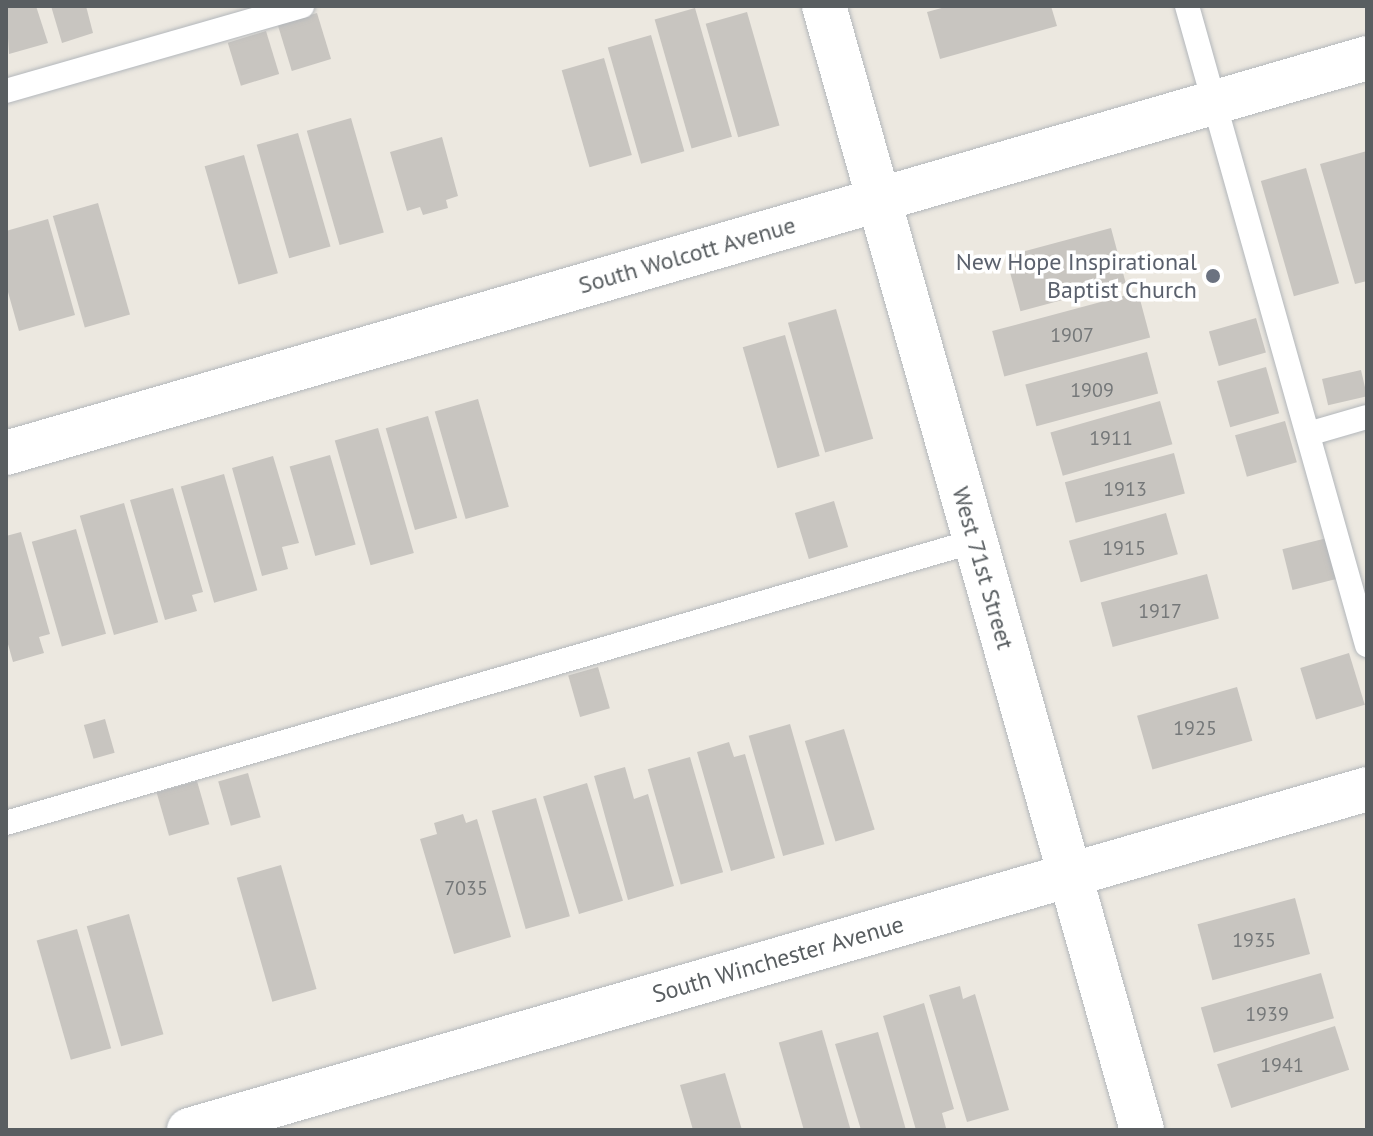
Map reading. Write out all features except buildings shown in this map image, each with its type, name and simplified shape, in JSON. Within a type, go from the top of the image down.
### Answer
[{"type":"street","name":"West 71st Street","points":[[824,6],[1142,1130]]},
{"type":"street","name":"South Wolcott Avenue","points":[[6,453],[1367,58]]},
{"type":"street","name":"South Winchester Avenue","points":[[189,1130],[1367,789]]},
{"type":"lane","points":[[6,91],[302,6]]},
{"type":"lane","points":[[1187,6],[1367,645]]},
{"type":"lane","points":[[1308,434],[1367,417]]},
{"type":"lane","points":[[6,823],[975,541]]},
{"type":"place","name":"New Hope Inspirational Baptist Church","points":[[1213,276]]}]
